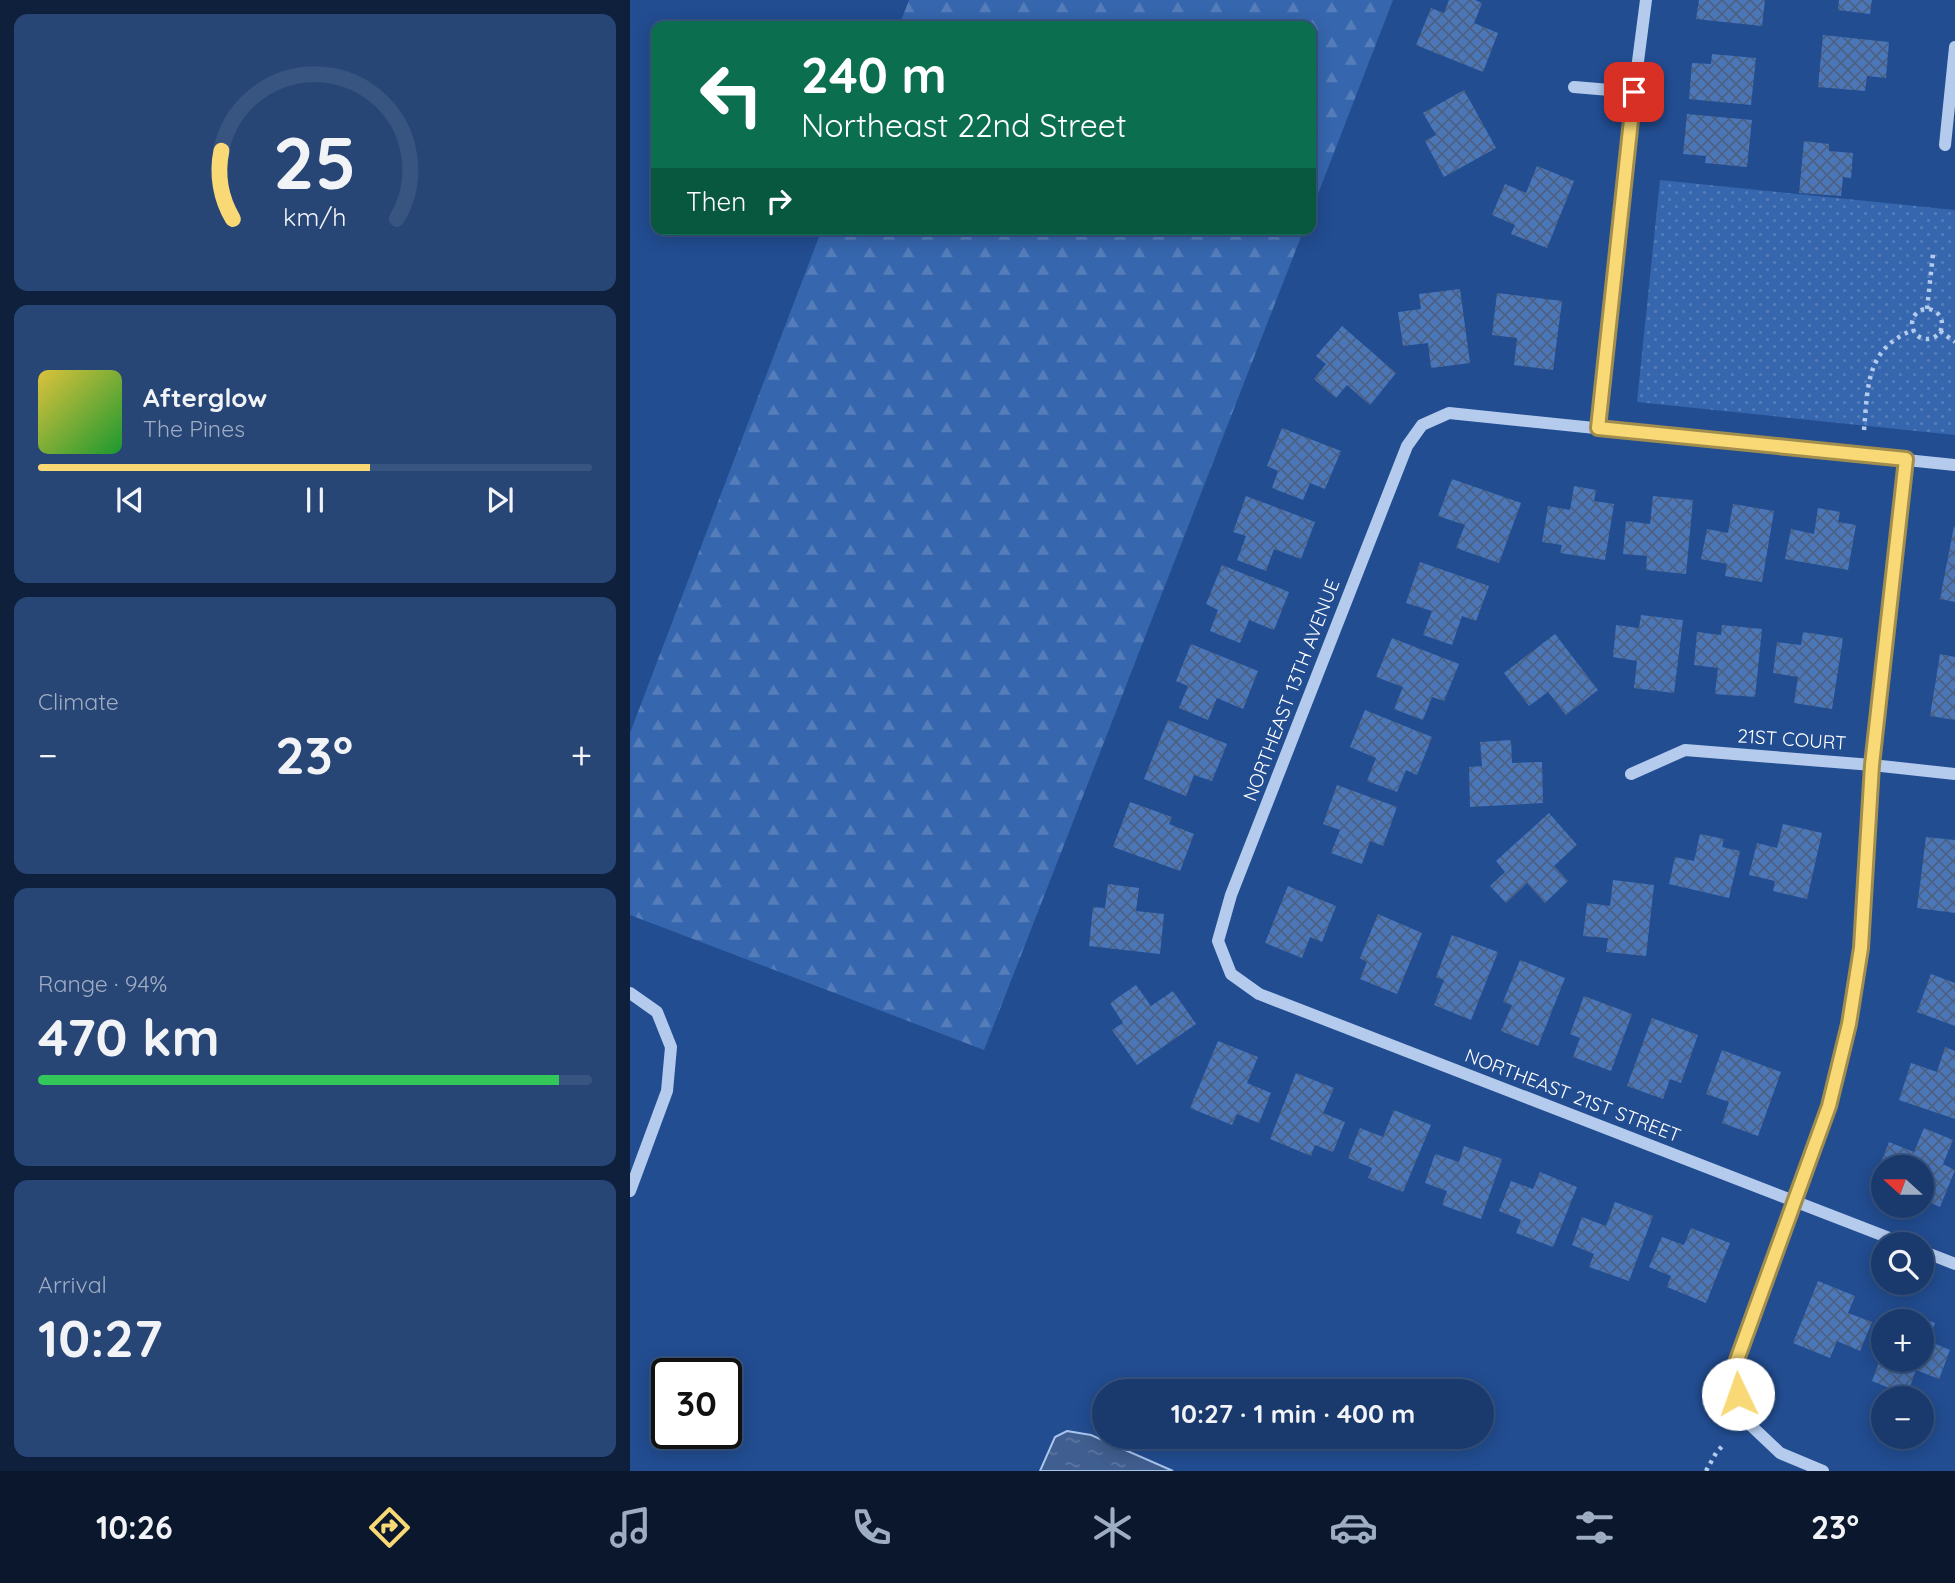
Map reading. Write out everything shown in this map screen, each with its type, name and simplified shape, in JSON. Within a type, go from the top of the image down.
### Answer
[{"type":"street","points":[[1646,0],[1598,428],[1955,465]]},
{"type":"street","points":[[1945,145],[1955,47]]},
{"type":"street","points":[[1574,87],[1634,92]]},
{"type":"street","name":"NORTHEAST 13TH AVENUE","points":[[1231,974],[1218,940],[1231,895],[1407,446],[1423,425],[1449,413],[1598,428]]},
{"type":"street","points":[[1823,1471],[1780,1453],[1743,1418],[1733,1371],[1829,1106],[1849,1024],[1861,948],[1872,765],[1906,459]]},
{"type":"street","name":"21ST COURT","points":[[1631,774],[1685,750],[1955,774]]},
{"type":"street","name":"NORTHEAST 21ST STREET","points":[[1231,974],[1259,994],[1873,1232]]},
{"type":"street","points":[[630,993],[657,1012],[671,1047],[667,1091],[630,1191]]},
{"type":"street","points":[[1934,1256],[1955,1264]]},
{"type":"path","points":[[1927,309],[1933,254]]},
{"type":"path","points":[[1927,309],[1940,316],[1942,321],[1937,335],[1928,339],[1919,337],[1913,330],[1911,325],[1917,312],[1927,309]]},
{"type":"path","points":[[1864,430],[1871,377],[1879,355],[1893,339],[1913,330]]},
{"type":"path","points":[[1940,331],[1955,342]]},
{"type":"path","points":[[1706,1471],[1724,1444]]},
{"type":"green space","points":[[909,0],[1393,0],[1316,199],[1316,21],[901,21]]},
{"type":"green space","points":[[1660,180],[1955,210],[1955,435],[1637,402]]},
{"type":"green space","points":[[820,235],[1302,235],[984,1050],[630,915],[630,733]]},
{"type":"water","points":[[1067,1431],[1091,1435],[1092,1449],[1123,1449],[1173,1471],[1040,1471],[1055,1437]]},
{"type":"building","points":[[1449,0],[1475,0],[1482,3],[1474,23],[1498,33],[1483,72],[1416,45],[1431,8],[1444,13]]},
{"type":"building","points":[[1699,0],[1765,0],[1762,26],[1696,19]]},
{"type":"building","points":[[1839,0],[1872,0],[1870,14],[1838,10]]},
{"type":"building","points":[[1823,35],[1889,42],[1886,78],[1867,76],[1865,91],[1818,87]]},
{"type":"building","points":[[1712,54],[1756,58],[1751,105],[1689,99],[1692,63],[1711,64]]},
{"type":"building","points":[[1464,90],[1496,148],[1444,177],[1425,141],[1436,135],[1423,113]]},
{"type":"building","points":[[1687,114],[1752,120],[1747,167],[1705,163],[1706,156],[1683,154]]},
{"type":"building","points":[[1804,141],[1829,144],[1829,151],[1853,153],[1851,178],[1843,177],[1841,196],[1799,193]]},
{"type":"building","points":[[1537,166],[1574,181],[1547,248],[1511,234],[1515,225],[1492,215],[1505,184],[1526,193]]},
{"type":"building","points":[[1460,289],[1470,363],[1431,368],[1428,343],[1403,346],[1398,312],[1421,309],[1419,294]]},
{"type":"building","points":[[1497,293],[1562,301],[1553,370],[1514,365],[1517,338],[1492,335]]},
{"type":"building","points":[[1342,326],[1396,373],[1370,405],[1347,385],[1336,398],[1314,379],[1326,364],[1316,356]]},
{"type":"building","points":[[1282,428],[1341,451],[1325,489],[1310,483],[1303,500],[1272,488],[1278,471],[1267,466]]},
{"type":"building","points":[[1452,479],[1521,503],[1499,563],[1456,548],[1465,525],[1438,516]]},
{"type":"building","points":[[1574,486],[1596,490],[1594,501],[1614,504],[1605,560],[1560,553],[1562,545],[1542,542],[1548,506],[1570,510]]},
{"type":"building","points":[[1246,496],[1315,522],[1301,559],[1274,549],[1266,571],[1237,560],[1246,536],[1233,532]]},
{"type":"building","points":[[1653,496],[1693,500],[1686,574],[1646,570],[1647,556],[1623,554],[1626,521],[1650,524]]},
{"type":"building","points":[[1733,504],[1774,511],[1762,582],[1725,576],[1727,564],[1701,559],[1707,529],[1728,533]]},
{"type":"building","points":[[1818,508],[1840,512],[1838,522],[1856,525],[1848,570],[1785,559],[1791,529],[1814,534]]},
{"type":"building","points":[[1955,526],[1955,602],[1940,599]]},
{"type":"building","points":[[1420,562],[1489,586],[1476,621],[1462,616],[1452,645],[1423,635],[1432,611],[1406,603]]},
{"type":"building","points":[[1222,565],[1289,592],[1274,630],[1249,620],[1240,643],[1210,631],[1218,610],[1206,604]]},
{"type":"building","points":[[1641,615],[1683,620],[1674,693],[1634,688],[1637,661],[1613,657],[1616,625],[1639,628]]},
{"type":"building","points":[[1722,625],[1762,629],[1755,697],[1715,694],[1718,668],[1694,665],[1697,632],[1721,635]]},
{"type":"building","points":[[1803,632],[1843,638],[1832,709],[1794,703],[1798,677],[1773,673],[1777,642],[1801,645]]},
{"type":"building","points":[[1555,634],[1598,690],[1566,715],[1548,692],[1529,706],[1504,673]]},
{"type":"building","points":[[1392,638],[1459,664],[1444,701],[1432,697],[1423,720],[1394,709],[1403,687],[1376,677]]},
{"type":"building","points":[[1191,644],[1258,671],[1243,709],[1217,698],[1208,720],[1179,708],[1188,686],[1176,681]]},
{"type":"building","points":[[1940,654],[1955,657],[1955,720],[1930,716]]},
{"type":"building","points":[[1365,710],[1432,737],[1417,775],[1406,770],[1397,792],[1367,781],[1376,758],[1350,747]]},
{"type":"building","points":[[1168,720],[1227,744],[1212,781],[1194,775],[1186,796],[1144,779]]},
{"type":"building","points":[[1511,740],[1512,763],[1542,762],[1543,803],[1470,807],[1469,767],[1482,766],[1480,742]]},
{"type":"building","points":[[1337,785],[1397,807],[1383,846],[1370,841],[1362,864],[1331,853],[1340,830],[1323,824]]},
{"type":"building","points":[[1130,802],[1172,817],[1169,824],[1194,834],[1180,871],[1113,847]]},
{"type":"building","points":[[1549,813],[1577,845],[1554,866],[1568,881],[1545,903],[1527,883],[1506,903],[1490,886],[1505,872],[1496,861]]},
{"type":"building","points":[[1783,824],[1822,833],[1807,899],[1773,891],[1775,881],[1749,875],[1757,843],[1777,848]]},
{"type":"building","points":[[1700,834],[1724,839],[1722,847],[1740,851],[1729,898],[1669,884],[1675,857],[1694,861]]},
{"type":"building","points":[[1926,837],[1955,840],[1955,913],[1917,908]]},
{"type":"building","points":[[1613,880],[1654,885],[1646,956],[1606,952],[1608,938],[1583,936],[1587,903],[1610,906]]},
{"type":"building","points":[[1108,884],[1139,888],[1136,911],[1164,914],[1160,954],[1089,946],[1093,907],[1105,908]]},
{"type":"building","points":[[1288,886],[1336,906],[1322,942],[1310,937],[1302,958],[1265,943]]},
{"type":"building","points":[[1378,914],[1422,933],[1397,994],[1360,979],[1367,962],[1360,958]]},
{"type":"building","points":[[1452,935],[1498,952],[1471,1020],[1434,1005],[1444,980],[1436,977]]},
{"type":"building","points":[[1520,960],[1565,978],[1538,1046],[1501,1031],[1512,1005],[1503,1002]]},
{"type":"building","points":[[1931,974],[1955,983],[1955,1026],[1917,1012]]},
{"type":"building","points":[[1136,985],[1151,1006],[1173,991],[1196,1024],[1137,1065],[1112,1030],[1123,1023],[1110,1003]]},
{"type":"building","points":[[1584,996],[1632,1014],[1611,1071],[1573,1057],[1580,1038],[1570,1034]]},
{"type":"building","points":[[1652,1018],[1698,1035],[1681,1083],[1670,1079],[1663,1099],[1627,1086]]},
{"type":"building","points":[[1218,1041],[1258,1057],[1247,1083],[1271,1093],[1259,1123],[1237,1114],[1232,1125],[1190,1108]]},
{"type":"building","points":[[1945,1047],[1955,1051],[1955,1119],[1899,1100],[1911,1063],[1937,1072]]},
{"type":"building","points":[[1722,1050],[1781,1072],[1758,1136],[1722,1123],[1729,1102],[1706,1094]]},
{"type":"building","points":[[1296,1073],[1334,1088],[1323,1113],[1345,1122],[1333,1152],[1315,1145],[1311,1156],[1270,1139]]},
{"type":"building","points":[[1394,1110],[1431,1125],[1403,1192],[1368,1178],[1372,1168],[1348,1158],[1360,1128],[1383,1137]]},
{"type":"building","points":[[1924,1128],[1953,1140],[1943,1164],[1955,1170],[1940,1207],[1934,1204],[1934,1155],[1884,1155],[1889,1142],[1914,1152]]},
{"type":"building","points":[[1464,1146],[1502,1159],[1481,1219],[1442,1205],[1447,1191],[1425,1183],[1435,1154],[1459,1162]]},
{"type":"building","points":[[1540,1172],[1577,1187],[1553,1247],[1516,1233],[1521,1220],[1499,1211],[1511,1181],[1533,1189]]},
{"type":"building","points":[[1615,1202],[1653,1216],[1629,1281],[1589,1267],[1594,1254],[1572,1245],[1582,1217],[1606,1226]]},
{"type":"building","points":[[1691,1228],[1730,1243],[1706,1303],[1667,1287],[1671,1276],[1649,1267],[1662,1237],[1684,1245]]},
{"type":"building","points":[[1818,1281],[1855,1296],[1848,1313],[1871,1322],[1860,1351],[1837,1341],[1830,1358],[1793,1343]]},
{"type":"building","points":[[1934,1343],[1950,1350],[1939,1379],[1921,1372],[1934,1372]]},
{"type":"building","points":[[1875,1372],[1915,1372],[1910,1386],[1884,1386],[1872,1381]]},
{"type":"route","points":[[1634,92],[1598,428],[1906,459],[1872,765],[1861,948],[1849,1024],[1829,1106],[1733,1371],[1738,1394]]}]
